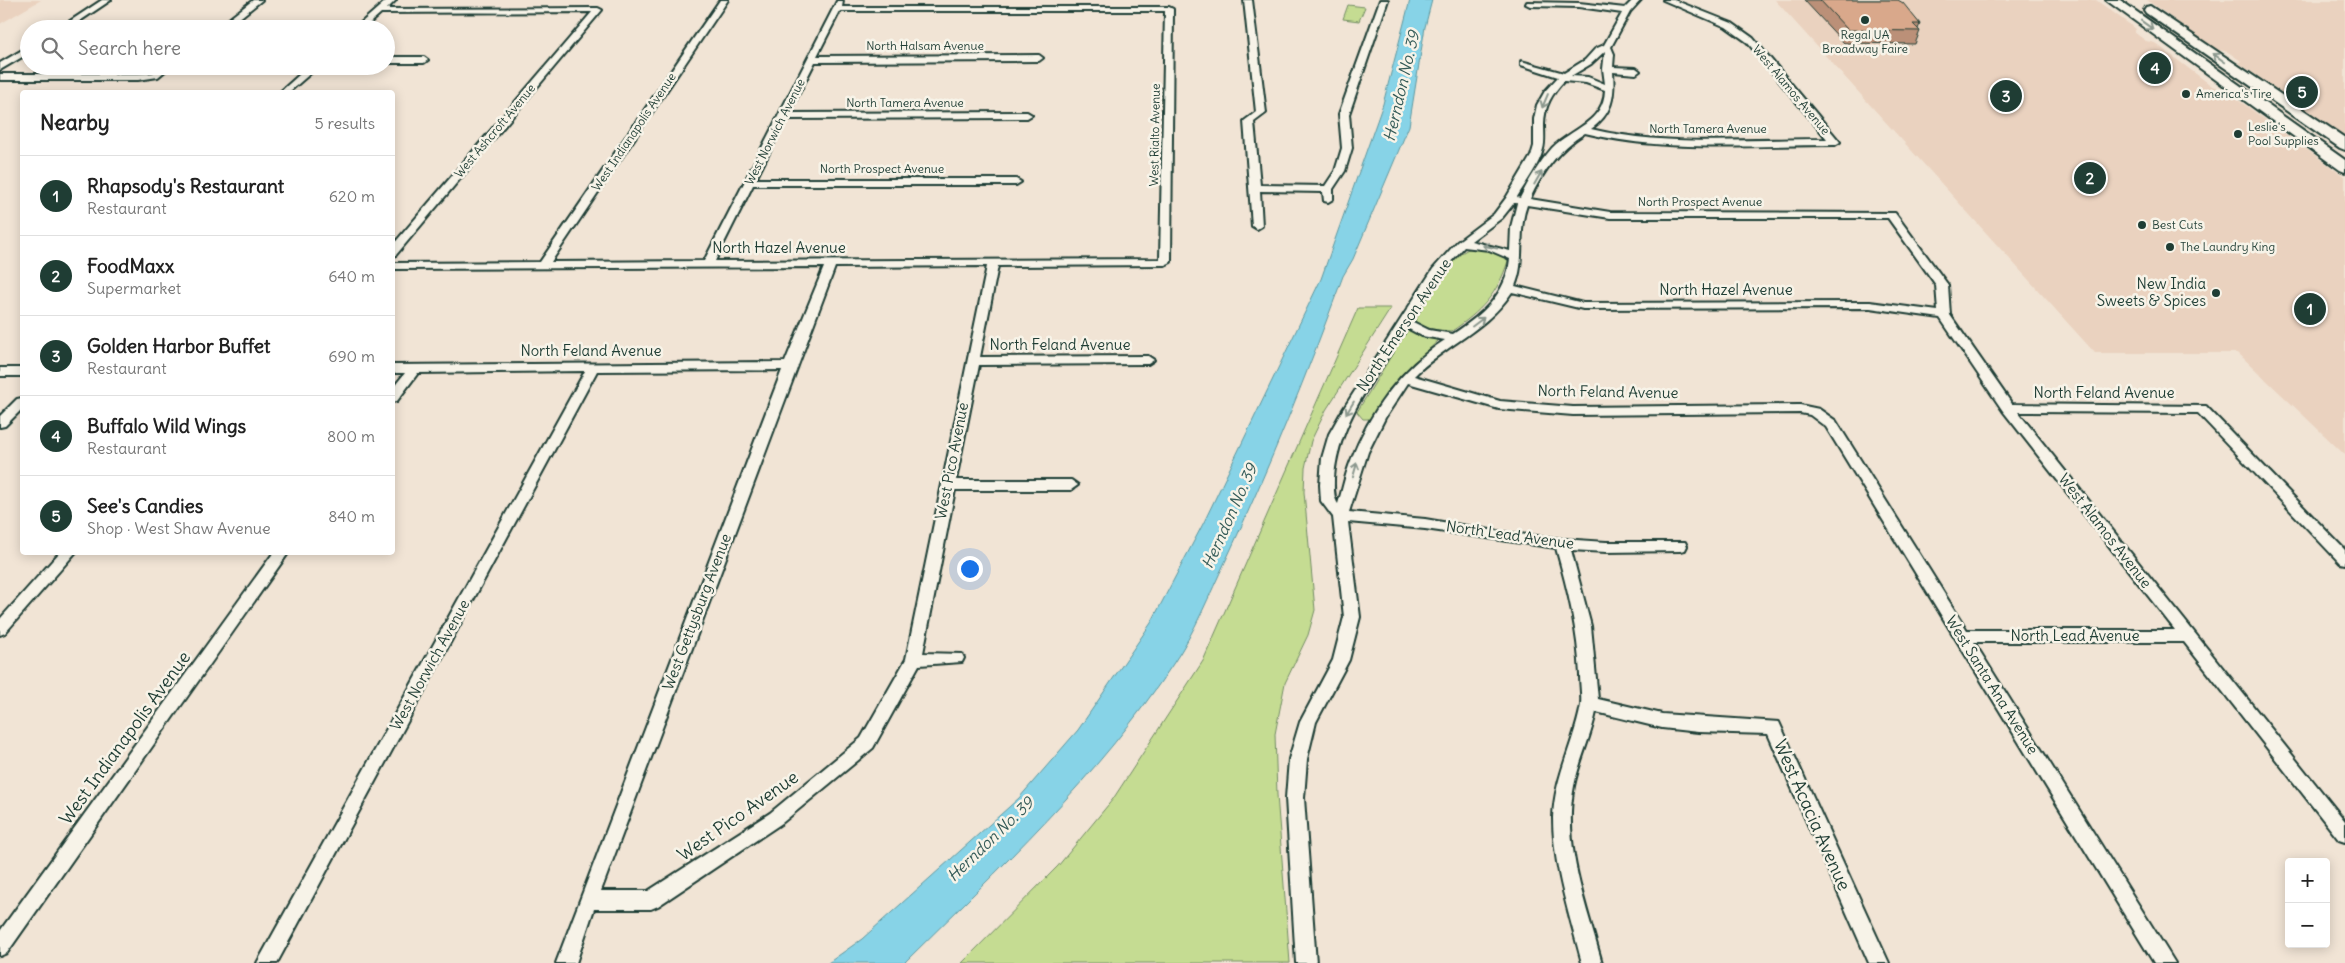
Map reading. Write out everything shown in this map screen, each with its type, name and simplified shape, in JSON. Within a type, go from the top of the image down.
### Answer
[{"type":"main road","points":[[2112,0],[2345,167]]},
{"type":"main road","points":[[2136,0],[2345,145]]},
{"type":"main road","points":[[2224,80],[2249,87],[2316,134],[2345,149]]},
{"type":"street","points":[[76,20],[107,0]]},
{"type":"street","points":[[232,20],[258,0]]},
{"type":"street","points":[[369,20],[392,0]]},
{"type":"street","name":"West Indianapolis Avenue","points":[[544,264],[724,0]]},
{"type":"street","name":"West Norwich Avenue","points":[[708,264],[841,0]]},
{"type":"street","points":[[1248,0],[1261,112],[1248,121],[1257,226]]},
{"type":"street","points":[[1255,188],[1328,194],[1340,171],[1347,148],[1344,114],[1384,0]]},
{"type":"street","name":"North Emerson Avenue","points":[[1306,963],[1294,798],[1298,759],[1308,722],[1341,660],[1352,617],[1340,516],[1328,501],[1329,458],[1336,434],[1348,411],[1437,271],[1461,244],[1498,216],[1511,199],[1536,156],[1542,104],[1548,93],[1564,77],[1588,62],[1598,51],[1607,47],[1627,12],[1637,0]]},
{"type":"street","name":"West Alamos Avenue","points":[[1666,0],[1729,25],[1750,40],[1835,142]]},
{"type":"street","points":[[1530,4],[1585,5],[1627,12]]},
{"type":"street","name":"West Rialto Avenue","points":[[836,10],[1169,9],[1165,262]]},
{"type":"street","name":"West Ashcroft Avenue","points":[[380,11],[598,10],[395,249]]},
{"type":"street","name":"North Emerson Avenue","points":[[1340,516],[1348,501],[1357,462],[1406,378],[1435,350],[1488,315],[1509,288],[1516,258],[1516,220],[1524,201],[1556,149],[1583,130],[1608,105],[1610,89],[1607,69],[1610,54],[1607,47]]},
{"type":"street","points":[[0,67],[20,55]]},
{"type":"street","name":"North Halsam Avenue","points":[[812,58],[1039,58]]},
{"type":"street","points":[[395,60],[424,60]]},
{"type":"street","points":[[1524,63],[1564,77],[1588,80],[1610,89]]},
{"type":"street","points":[[1607,69],[1636,71]]},
{"type":"street","points":[[0,77],[138,77],[155,75]]},
{"type":"street","points":[[286,90],[304,75]]},
{"type":"street","name":"North Tamera Avenue","points":[[782,116],[1027,115]]},
{"type":"street","name":"North Tamera Avenue","points":[[1583,130],[1620,139],[1655,142],[1835,142]]},
{"type":"street","name":"North Prospect Avenue","points":[[749,182],[1016,182]]},
{"type":"street","name":"North Prospect Avenue","points":[[1511,199],[1610,215],[1891,215],[1942,285],[1944,315]]},
{"type":"street","points":[[1461,244],[1490,246],[1503,250],[1516,258]]},
{"type":"street","name":"West Pico Avenue","points":[[588,900],[651,900],[776,818],[867,743],[914,659],[947,485],[993,262]]},
{"type":"street","name":"North Hazel Avenue","points":[[395,266],[1165,262]]},
{"type":"street","name":"West Gettysburg Avenue","points":[[566,963],[588,900],[790,366],[831,263]]},
{"type":"street","name":"North Hazel Avenue","points":[[1509,288],[1583,306],[1870,305],[1944,315]]},
{"type":"street","name":"West Alamos Avenue","points":[[1944,315],[2008,408],[2345,834]]},
{"type":"street","points":[[1404,322],[1426,333],[1454,338]]},
{"type":"street","name":"North Feland Avenue","points":[[972,361],[1148,360]]},
{"type":"street","name":"North Feland Avenue","points":[[395,369],[790,366]]},
{"type":"street","name":"West Norwich Avenue","points":[[267,963],[594,368]]},
{"type":"street","points":[[395,394],[414,369]]},
{"type":"street","points":[[0,372],[20,372]]},
{"type":"street","name":"North Feland Avenue","points":[[1406,378],[1499,405],[1573,411],[1800,409],[1814,412]]},
{"type":"street","points":[[0,423],[20,404]]},
{"type":"street","name":"North Feland Avenue","points":[[2008,408],[2201,409],[2345,559]]},
{"type":"street","name":"West Santa Ana Avenue","points":[[1814,412],[1831,424],[2165,963]]},
{"type":"street","points":[[947,485],[1071,485]]},
{"type":"street","name":"North Lead Avenue","points":[[1340,516],[1425,524],[1562,544],[1606,547],[1680,546]]},
{"type":"street","points":[[1562,544],[1581,604],[1588,647],[1589,704],[1568,772],[1563,799],[1563,827],[1565,852],[1592,963]]},
{"type":"street","points":[[0,629],[66,555]]},
{"type":"street","name":"West Indianapolis Avenue","points":[[0,947],[280,555]]},
{"type":"street","name":"North Lead Avenue","points":[[1962,636],[2189,636]]},
{"type":"street","points":[[914,659],[956,658]]},
{"type":"street","name":"West Acacia Avenue","points":[[1589,704],[1662,721],[1698,725],[1772,727],[1879,963]]},
{"type":"shaded area","points":[[0,0],[41,0],[0,24]]},
{"type":"shaded area","points":[[1775,0],[2096,0],[2136,29],[2134,32],[2146,41],[2155,43],[2212,86],[2224,90],[2345,177],[2345,455],[2238,353],[2095,353]]},
{"type":"shaded area","points":[[2147,0],[2345,0],[2345,138],[2239,63],[2241,61],[2228,52],[2215,49]]},
{"type":"green space","points":[[1348,5],[1365,7],[1359,21],[1343,19]]},
{"type":"green space","points":[[1471,248],[1496,252],[1508,261],[1493,293],[1480,309],[1452,331],[1437,330],[1419,324],[1415,321],[1439,280],[1463,252]]},
{"type":"green space","points":[[1358,308],[1391,308],[1326,410],[1311,441],[1305,468],[1304,492],[1315,610],[1308,635],[1285,683],[1275,734],[1277,795],[1290,963],[962,963],[1058,866],[1113,799],[1203,661]]},
{"type":"green space","points":[[1407,330],[1439,340],[1400,376],[1372,419],[1363,419],[1357,412]]},
{"type":"water","name":"Herndon No. 39","points":[[1410,0],[1432,0],[1425,27],[1409,126],[1353,259],[1343,276],[1302,384],[1258,490],[1181,652],[1144,705],[1080,783],[1012,856],[904,963],[828,963],[862,939],[1019,798],[1078,730],[1151,623],[1204,522],[1321,279],[1383,104]]},
{"type":"building","points":[[1820,0],[1898,0],[1903,3],[1920,24],[1913,24],[1920,31],[1848,30]]},
{"type":"place","name":"Regal UA Broadway Faire","points":[[1865,20]]},
{"type":"place","name":"Buffalo Wild Wings","points":[[2155,68]]},
{"type":"place","name":"See's Candies","points":[[2302,92]]},
{"type":"place","name":"America's Tire","points":[[2186,94]]},
{"type":"place","name":"Golden Harbor Buffet","points":[[2006,96]]},
{"type":"place","name":"Leslie's Pool Supplies","points":[[2238,134]]},
{"type":"place","name":"FoodMaxx","points":[[2090,178]]},
{"type":"place","name":"Best Cuts","points":[[2142,225]]},
{"type":"place","name":"The Laundry King","points":[[2170,247]]},
{"type":"place","name":"New India Sweets & Spices","points":[[2216,293]]},
{"type":"place","name":"Rhapsody's Restaurant","points":[[2310,309]]}]
